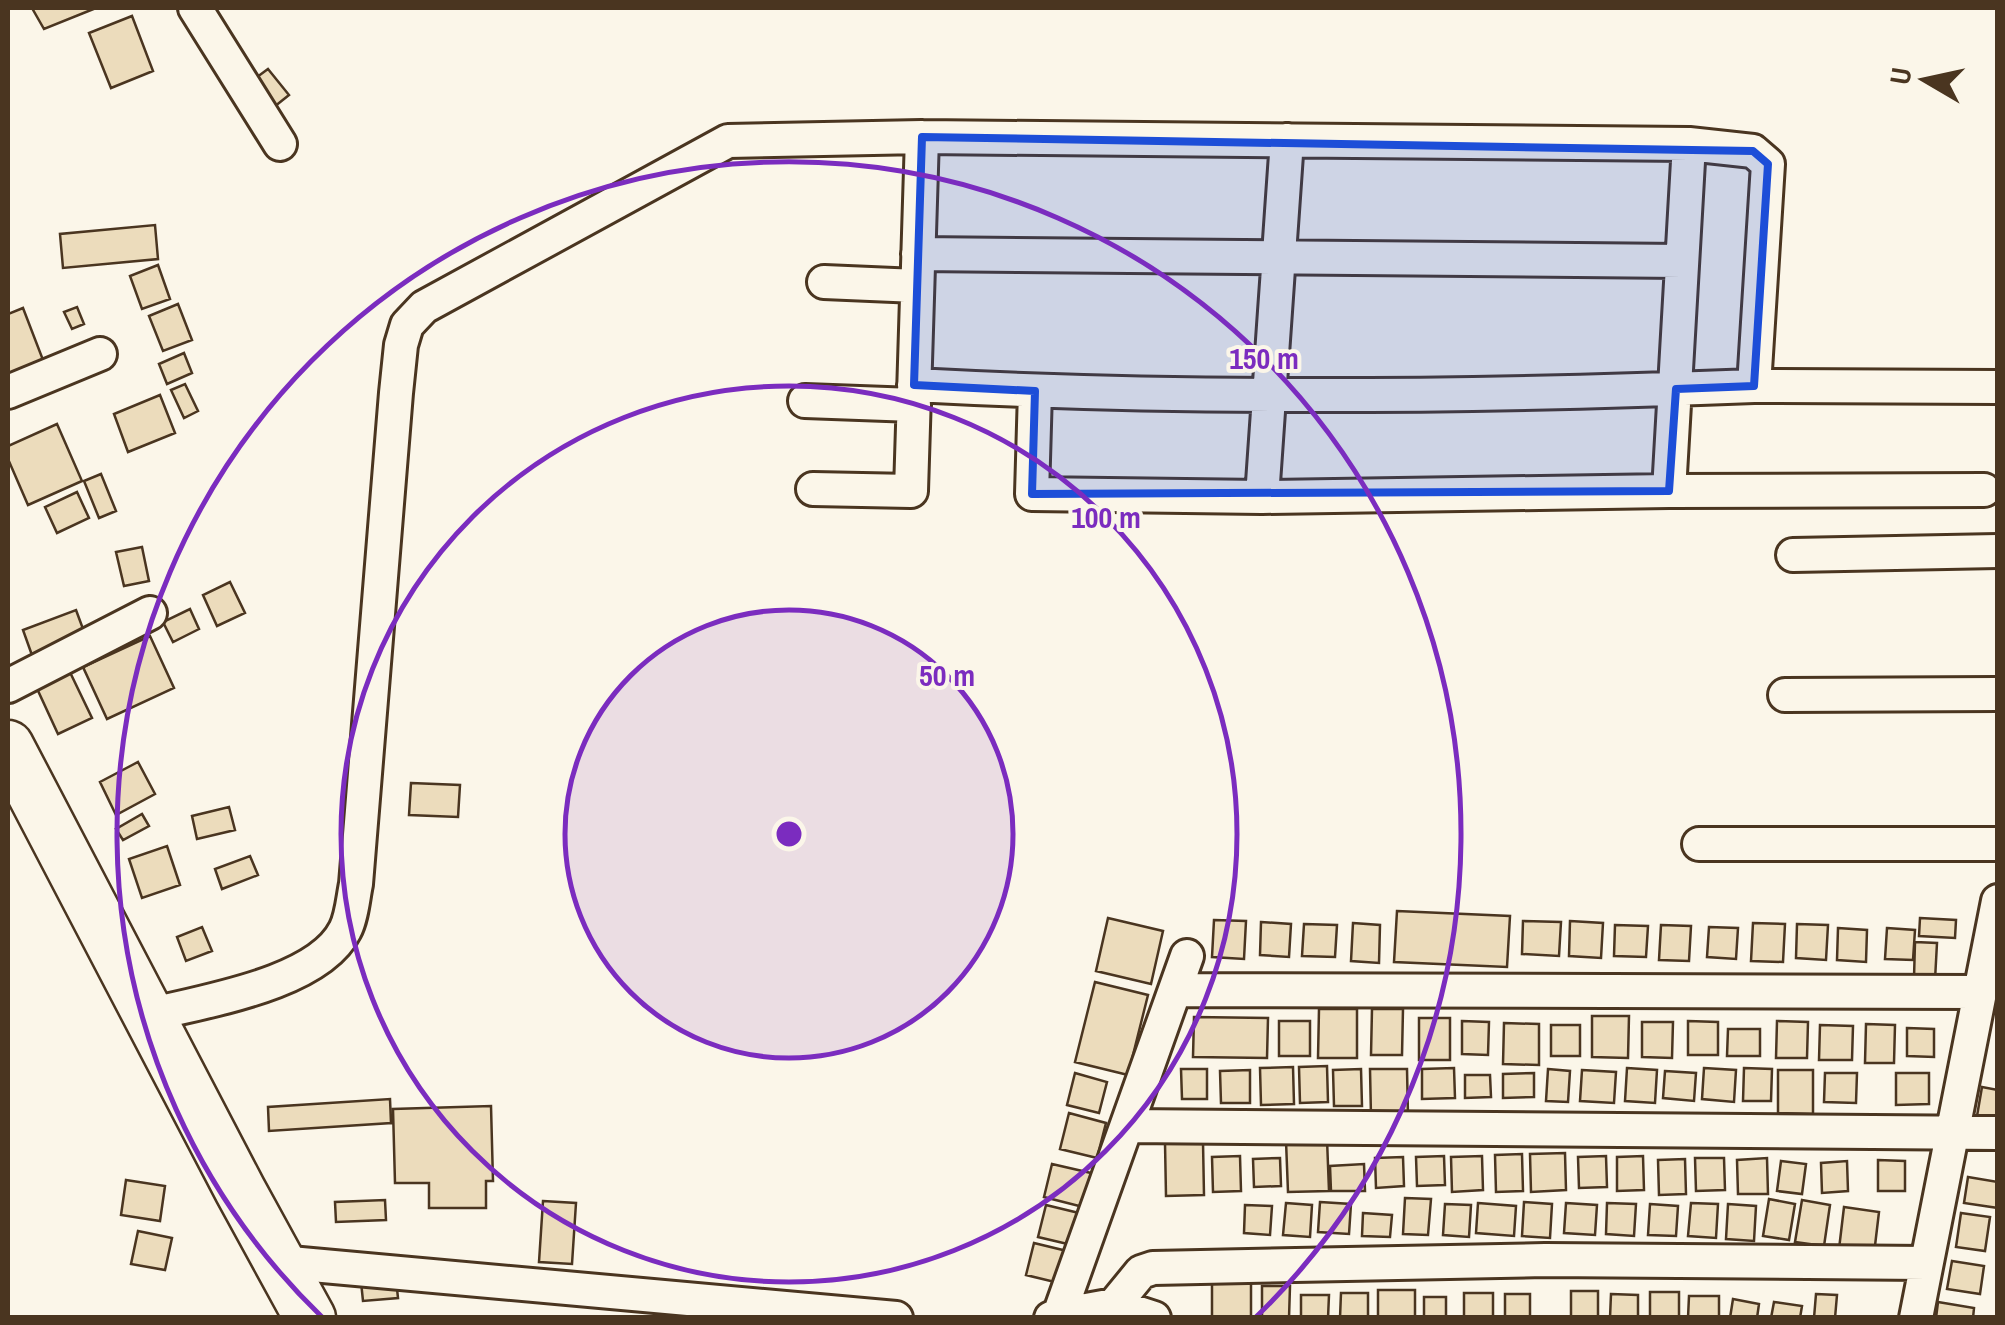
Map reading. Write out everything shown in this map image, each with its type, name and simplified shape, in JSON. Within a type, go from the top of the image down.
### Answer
[{"type":"highway","points":[[8,746],[310,1318]]},
{"type":"street","points":[[195,8],[280,144]]},
{"type":"street","points":[[813,488],[911,491],[922,137]]},
{"type":"street","points":[[149,1015],[296,974],[328,953],[346,929],[356,884],[396,393],[401,345],[408,325],[424,306],[728,140],[1287,140],[1690,144],[1752,150],[1768,164],[1754,386]]},
{"type":"street","points":[[1262,497],[1287,140]]},
{"type":"street","points":[[1668,490],[1690,144]]},
{"type":"street","points":[[824,282],[918,270],[1280,258],[1682,261]]},
{"type":"street","points":[[8,392],[100,354]]},
{"type":"street","points":[[805,401],[1035,391],[1268,396],[1754,386],[1998,387]]},
{"type":"street","points":[[1035,391],[1032,494],[1262,497],[1668,490],[1984,490]]},
{"type":"street","points":[[1793,555],[1998,551]]},
{"type":"street","points":[[8,686],[150,613]]},
{"type":"street","points":[[1784,696],[1998,694]]},
{"type":"street","points":[[1700,844],[1998,844]]},
{"type":"street","points":[[1916,1318],[1998,901]]},
{"type":"street","points":[[1055,1316],[1128,1126],[1187,956]]},
{"type":"street","points":[[1176,990],[1979,992]]},
{"type":"street","points":[[1128,1126],[1998,1133]]},
{"type":"street","points":[[1114,1306],[1141,1272],[1153,1268],[1545,1260],[1926,1263]]},
{"type":"street","points":[[279,1262],[896,1318]]},
{"type":"street","points":[[1055,1316],[1114,1306],[1154,1318]]},
{"type":"highlighted area","points":[[922,137],[1753,151],[1768,164],[1754,386],[1676,389],[1669,491],[1032,494],[1035,391],[914,385]]},
{"type":"building","points":[[32,8],[96,8],[44,29]]},
{"type":"building","points":[[132,16],[153,71],[111,88],[89,33]]},
{"type":"building","points":[[268,69],[289,95],[274,107],[253,80]]},
{"type":"building","points":[[155,225],[158,259],[63,268],[60,234]]},
{"type":"building","points":[[158,265],[170,299],[142,309],[130,276]]},
{"type":"building","points":[[178,304],[192,340],[163,351],[149,316]]},
{"type":"building","points":[[77,307],[84,324],[72,329],[64,312]]},
{"type":"building","points":[[23,308],[43,360],[8,374],[8,314]]},
{"type":"building","points":[[184,353],[192,373],[167,384],[159,364]]},
{"type":"building","points":[[185,384],[198,411],[184,418],[171,390]]},
{"type":"building","points":[[160,395],[175,433],[128,452],[114,414]]},
{"type":"building","points":[[57,424],[82,481],[28,505],[8,459],[8,446]]},
{"type":"building","points":[[101,474],[116,511],[99,518],[84,481]]},
{"type":"building","points":[[77,492],[89,518],[57,533],[45,507]]},
{"type":"building","points":[[142,547],[149,581],[124,586],[116,552]]},
{"type":"building","points":[[230,582],[245,613],[217,626],[203,595]]},
{"type":"building","points":[[190,609],[199,629],[173,642],[163,622]]},
{"type":"building","points":[[76,610],[86,637],[33,658],[23,630]]},
{"type":"building","points":[[150,636],[174,688],[107,719],[83,667]]},
{"type":"building","points":[[67,666],[92,718],[58,734],[34,682]]},
{"type":"building","points":[[138,762],[155,794],[116,815],[100,782]]},
{"type":"building","points":[[411,783],[460,785],[458,817],[409,815]]},
{"type":"building","points":[[229,807],[235,830],[197,839],[192,816]]},
{"type":"building","points":[[142,814],[149,826],[123,840],[116,829]]},
{"type":"building","points":[[167,846],[180,885],[142,898],[129,859]]},
{"type":"building","points":[[250,856],[258,875],[222,889],[215,869]]},
{"type":"building","points":[[1397,911],[1510,916],[1507,967],[1394,962]]},
{"type":"building","points":[[1108,918],[1163,931],[1151,984],[1096,971]]},
{"type":"building","points":[[1920,918],[1956,920],[1955,938],[1919,936]]},
{"type":"building","points":[[1214,920],[1246,921],[1244,959],[1212,957]]},
{"type":"building","points":[[1523,921],[1561,922],[1559,956],[1522,954]]},
{"type":"building","points":[[1570,921],[1603,923],[1601,958],[1569,956]]},
{"type":"building","points":[[1261,922],[1291,924],[1289,957],[1260,955]]},
{"type":"building","points":[[1353,923],[1380,925],[1379,963],[1351,961]]},
{"type":"building","points":[[1753,923],[1785,924],[1783,962],[1751,961]]},
{"type":"building","points":[[1304,924],[1337,925],[1335,957],[1302,956]]},
{"type":"building","points":[[1797,924],[1828,925],[1826,960],[1796,958]]},
{"type":"building","points":[[1615,925],[1648,926],[1646,957],[1614,956]]},
{"type":"building","points":[[1661,925],[1691,926],[1689,961],[1659,960]]},
{"type":"building","points":[[202,927],[212,951],[186,961],[177,937]]},
{"type":"building","points":[[1709,927],[1738,928],[1736,959],[1707,957]]},
{"type":"building","points":[[1838,928],[1867,930],[1866,962],[1837,960]]},
{"type":"building","points":[[1887,928],[1915,930],[1913,960],[1885,959]]},
{"type":"building","points":[[1915,942],[1937,943],[1935,980],[1914,978]]},
{"type":"building","points":[[1095,982],[1148,995],[1128,1075],[1075,1062]]},
{"type":"building","points":[[1319,1009],[1357,1009],[1357,1058],[1318,1058]]},
{"type":"building","points":[[1372,1009],[1403,1009],[1402,1055],[1371,1055]]},
{"type":"building","points":[[1592,1016],[1629,1016],[1628,1058],[1592,1057]]},
{"type":"building","points":[[1194,1017],[1268,1018],[1267,1058],[1193,1057]]},
{"type":"building","points":[[1419,1018],[1450,1018],[1450,1060],[1419,1060]]},
{"type":"building","points":[[1279,1021],[1310,1021],[1310,1056],[1279,1056]]},
{"type":"building","points":[[1462,1021],[1489,1022],[1488,1055],[1462,1054]]},
{"type":"building","points":[[1688,1021],[1718,1022],[1718,1055],[1688,1055]]},
{"type":"building","points":[[1777,1021],[1808,1022],[1807,1058],[1776,1058]]},
{"type":"building","points":[[1642,1022],[1673,1022],[1672,1058],[1642,1057]]},
{"type":"building","points":[[1504,1023],[1539,1024],[1539,1065],[1503,1064]]},
{"type":"building","points":[[1866,1024],[1895,1025],[1894,1063],[1865,1063]]},
{"type":"building","points":[[1551,1025],[1580,1025],[1580,1056],[1551,1056]]},
{"type":"building","points":[[1820,1025],[1853,1026],[1852,1060],[1819,1060]]},
{"type":"building","points":[[1907,1028],[1934,1029],[1934,1057],[1907,1056]]},
{"type":"building","points":[[1728,1029],[1760,1029],[1760,1056],[1727,1056]]},
{"type":"building","points":[[1327,1066],[1328,1102],[1300,1103],[1299,1067]]},
{"type":"building","points":[[1293,1067],[1294,1104],[1261,1105],[1260,1068]]},
{"type":"building","points":[[1454,1068],[1455,1098],[1422,1099],[1422,1069]]},
{"type":"building","points":[[1627,1068],[1657,1070],[1655,1103],[1625,1101]]},
{"type":"building","points":[[1704,1068],[1736,1070],[1734,1102],[1702,1099]]},
{"type":"building","points":[[1744,1068],[1772,1069],[1771,1101],[1743,1101]]},
{"type":"building","points":[[1181,1069],[1207,1069],[1207,1099],[1182,1099]]},
{"type":"building","points":[[1361,1069],[1362,1106],[1334,1106],[1333,1070]]},
{"type":"building","points":[[1370,1069],[1407,1069],[1408,1116],[1371,1117]]},
{"type":"building","points":[[1548,1069],[1570,1071],[1568,1102],[1546,1101]]},
{"type":"building","points":[[1250,1070],[1250,1103],[1221,1103],[1220,1071]]},
{"type":"building","points":[[1582,1070],[1616,1072],[1614,1103],[1580,1101]]},
{"type":"building","points":[[1778,1070],[1813,1070],[1813,1114],[1778,1113]]},
{"type":"building","points":[[1665,1071],[1696,1073],[1694,1101],[1663,1098]]},
{"type":"building","points":[[1075,1073],[1107,1082],[1099,1113],[1067,1105]]},
{"type":"building","points":[[1534,1073],[1534,1097],[1503,1098],[1503,1074]]},
{"type":"building","points":[[1825,1073],[1857,1073],[1856,1103],[1824,1102]]},
{"type":"building","points":[[1896,1073],[1929,1073],[1929,1104],[1896,1105]]},
{"type":"building","points":[[1465,1075],[1490,1075],[1491,1097],[1465,1098]]},
{"type":"building","points":[[1982,1087],[1998,1090],[1998,1119],[1977,1116]]},
{"type":"building","points":[[390,1099],[391,1123],[269,1131],[268,1107]]},
{"type":"building","points":[[491,1106],[493,1181],[486,1181],[486,1208],[429,1208],[429,1183],[395,1183],[393,1109]]},
{"type":"building","points":[[1069,1113],[1106,1123],[1097,1158],[1060,1149]]},
{"type":"building","points":[[1327,1139],[1329,1191],[1288,1192],[1286,1141]]},
{"type":"building","points":[[1203,1142],[1204,1195],[1166,1196],[1165,1143]]},
{"type":"building","points":[[1565,1153],[1566,1190],[1531,1192],[1530,1154]]},
{"type":"building","points":[[1522,1154],[1523,1191],[1496,1192],[1495,1155]]},
{"type":"building","points":[[1240,1156],[1241,1191],[1213,1192],[1212,1157]]},
{"type":"building","points":[[1444,1156],[1445,1185],[1417,1186],[1416,1157]]},
{"type":"building","points":[[1482,1156],[1483,1190],[1452,1192],[1451,1157]]},
{"type":"building","points":[[1606,1156],[1607,1187],[1579,1188],[1578,1157]]},
{"type":"building","points":[[1643,1156],[1644,1190],[1617,1191],[1617,1157]]},
{"type":"building","points":[[1403,1157],[1404,1186],[1376,1188],[1375,1158]]},
{"type":"building","points":[[1280,1158],[1281,1186],[1254,1187],[1253,1159]]},
{"type":"building","points":[[1695,1158],[1724,1158],[1725,1190],[1696,1191]]},
{"type":"building","points":[[1767,1158],[1768,1194],[1738,1194],[1737,1160]]},
{"type":"building","points":[[1685,1159],[1686,1194],[1659,1195],[1658,1160]]},
{"type":"building","points":[[1878,1160],[1905,1161],[1905,1191],[1878,1191]]},
{"type":"building","points":[[1781,1161],[1806,1164],[1802,1194],[1777,1191]]},
{"type":"building","points":[[1847,1161],[1848,1191],[1822,1193],[1821,1163]]},
{"type":"building","points":[[1052,1164],[1091,1173],[1083,1207],[1044,1197]]},
{"type":"building","points":[[1364,1164],[1365,1191],[1331,1191],[1330,1166]]},
{"type":"building","points":[[1968,1177],[1998,1182],[1998,1208],[1964,1203]]},
{"type":"building","points":[[126,1180],[165,1186],[160,1221],[121,1215]]},
{"type":"building","points":[[1405,1198],[1431,1199],[1428,1235],[1403,1234]]},
{"type":"building","points":[[1769,1199],[1795,1204],[1789,1240],[1763,1236]]},
{"type":"building","points":[[385,1200],[386,1220],[336,1222],[335,1202]]},
{"type":"building","points":[[1802,1200],[1830,1205],[1824,1246],[1795,1242]]},
{"type":"building","points":[[543,1201],[576,1203],[572,1264],[539,1262]]},
{"type":"building","points":[[1320,1202],[1351,1204],[1349,1234],[1318,1232]]},
{"type":"building","points":[[1524,1202],[1552,1204],[1550,1238],[1522,1236]]},
{"type":"building","points":[[1286,1203],[1312,1205],[1310,1237],[1283,1235]]},
{"type":"building","points":[[1478,1203],[1516,1206],[1514,1236],[1476,1233]]},
{"type":"building","points":[[1566,1203],[1597,1205],[1595,1235],[1564,1233]]},
{"type":"building","points":[[1607,1203],[1636,1204],[1634,1236],[1606,1234]]},
{"type":"building","points":[[1691,1203],[1718,1204],[1716,1238],[1688,1236]]},
{"type":"building","points":[[1445,1204],[1471,1205],[1469,1237],[1443,1235]]},
{"type":"building","points":[[1650,1204],[1678,1206],[1676,1236],[1648,1235]]},
{"type":"building","points":[[1728,1204],[1756,1206],[1754,1241],[1726,1239]]},
{"type":"building","points":[[1046,1205],[1083,1214],[1076,1246],[1038,1237]]},
{"type":"building","points":[[1245,1205],[1272,1206],[1270,1235],[1244,1233]]},
{"type":"building","points":[[1844,1207],[1879,1212],[1874,1254],[1839,1249]]},
{"type":"building","points":[[1363,1213],[1392,1215],[1390,1237],[1362,1236]]},
{"type":"building","points":[[1961,1213],[1990,1217],[1985,1251],[1956,1247]]},
{"type":"building","points":[[138,1231],[172,1238],[165,1270],[131,1264]]},
{"type":"building","points":[[1034,1243],[1071,1252],[1063,1284],[1026,1275]]},
{"type":"building","points":[[1952,1261],[1984,1266],[1980,1294],[1947,1289]]},
{"type":"building","points":[[1212,1277],[1251,1277],[1251,1318],[1212,1318]]},
{"type":"building","points":[[396,1279],[398,1298],[363,1301],[361,1282]]},
{"type":"building","points":[[1262,1286],[1290,1286],[1289,1318],[1262,1318]]},
{"type":"building","points":[[1378,1290],[1415,1290],[1415,1318],[1378,1318]]},
{"type":"building","points":[[1571,1291],[1598,1291],[1598,1318],[1571,1318]]},
{"type":"building","points":[[1650,1292],[1679,1292],[1679,1318],[1650,1318]]},
{"type":"building","points":[[1341,1293],[1368,1293],[1368,1318],[1340,1318]]},
{"type":"building","points":[[1464,1293],[1493,1293],[1493,1318],[1464,1318]]},
{"type":"building","points":[[1505,1294],[1530,1294],[1530,1318],[1505,1318]]},
{"type":"building","points":[[1611,1294],[1638,1295],[1638,1318],[1610,1318]]},
{"type":"building","points":[[1816,1294],[1837,1295],[1835,1318],[1814,1318]]},
{"type":"building","points":[[1301,1295],[1329,1295],[1328,1318],[1301,1318]]},
{"type":"building","points":[[1689,1296],[1719,1296],[1719,1318],[1688,1318]]},
{"type":"building","points":[[1424,1297],[1446,1297],[1446,1318],[1424,1318]]},
{"type":"building","points":[[1733,1299],[1759,1304],[1757,1318],[1730,1318]]},
{"type":"building","points":[[1774,1302],[1802,1306],[1800,1318],[1771,1318]]},
{"type":"building","points":[[1938,1302],[1974,1308],[1973,1318],[1936,1318]]}]
